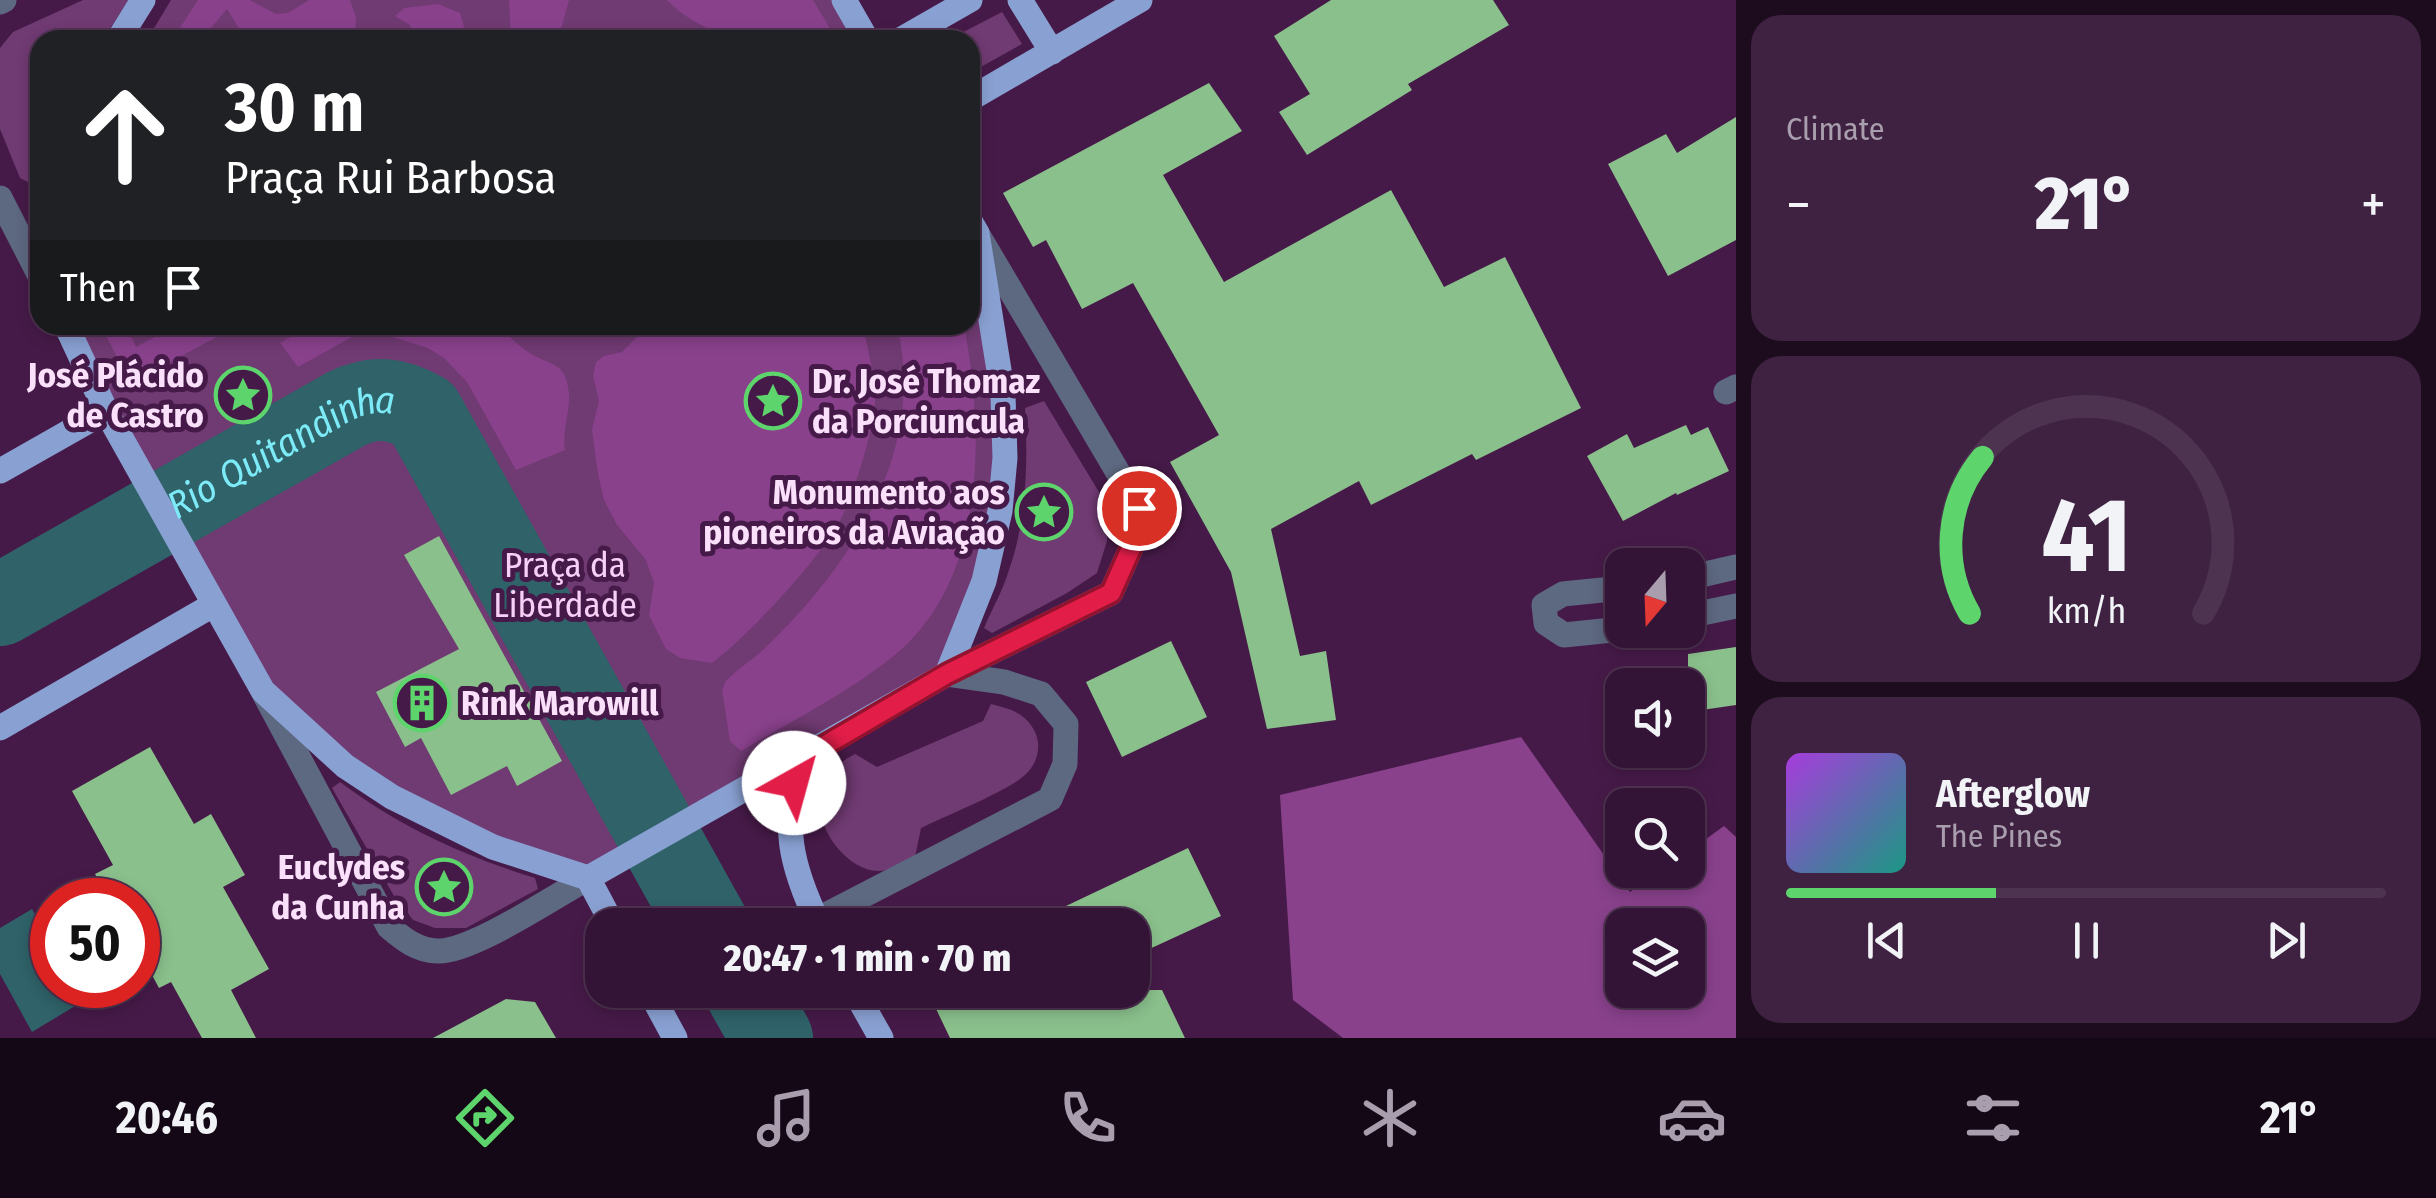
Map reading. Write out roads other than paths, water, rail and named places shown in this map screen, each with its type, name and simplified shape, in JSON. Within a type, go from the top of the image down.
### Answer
[{"type":"main road","points":[[124,30],[143,0]]},
{"type":"main road","points":[[844,0],[862,30]]},
{"type":"main road","points":[[918,30],[970,0]]},
{"type":"main road","points":[[1020,0],[1052,52]]},
{"type":"main road","points":[[980,93],[1140,0]]},
{"type":"main road","points":[[588,878],[947,674],[984,581],[1000,511],[1003,395],[980,266]]},
{"type":"main road","points":[[71,335],[106,411],[262,691],[345,766],[392,796],[493,847],[588,878],[604,908]]},
{"type":"main road","points":[[0,471],[106,411]]},
{"type":"main road","points":[[0,728],[213,605]]},
{"type":"main road","points":[[798,761],[788,806],[790,849],[812,908]]},
{"type":"main road","points":[[658,1008],[675,1038]]},
{"type":"main road","points":[[864,1008],[881,1038]]},
{"type":"street","points":[[0,198],[30,256]]},
{"type":"street","points":[[947,674],[1111,593],[1132,546],[1139,508],[980,239]]},
{"type":"street","points":[[1705,574],[1736,568]]},
{"type":"street","points":[[1605,590],[1563,594],[1544,605],[1546,623],[1564,635],[1605,631]]},
{"type":"street","points":[[1705,612],[1736,606]]},
{"type":"street","points":[[845,908],[1050,799],[1065,764],[1066,724],[1054,709],[1041,694],[947,674]]},
{"type":"street","points":[[262,691],[388,927],[408,943],[438,951],[466,945],[588,878]]},
{"type":"waterway","name":"Rio Quitandinha","points":[[0,605],[346,409],[376,400],[413,408],[423,413],[699,908]]},
{"type":"waterway","name":"Rio Quitandinha","points":[[755,1008],[772,1038]]},
{"type":"place","name":"José Plácido de Castro","points":[[243,395]]},
{"type":"place","name":"Dr. José Thomaz da Porciuncula","points":[[773,401]]},
{"type":"place","name":"Monumento aos pioneiros da Aviação","points":[[1044,512]]},
{"type":"place","name":"Rink Marowill","points":[[422,703]]},
{"type":"place","name":"Euclydes da Cunha","points":[[444,887]]},
{"type":"park label","name":"Praça da Liberdade","points":[[565,585]]}]
